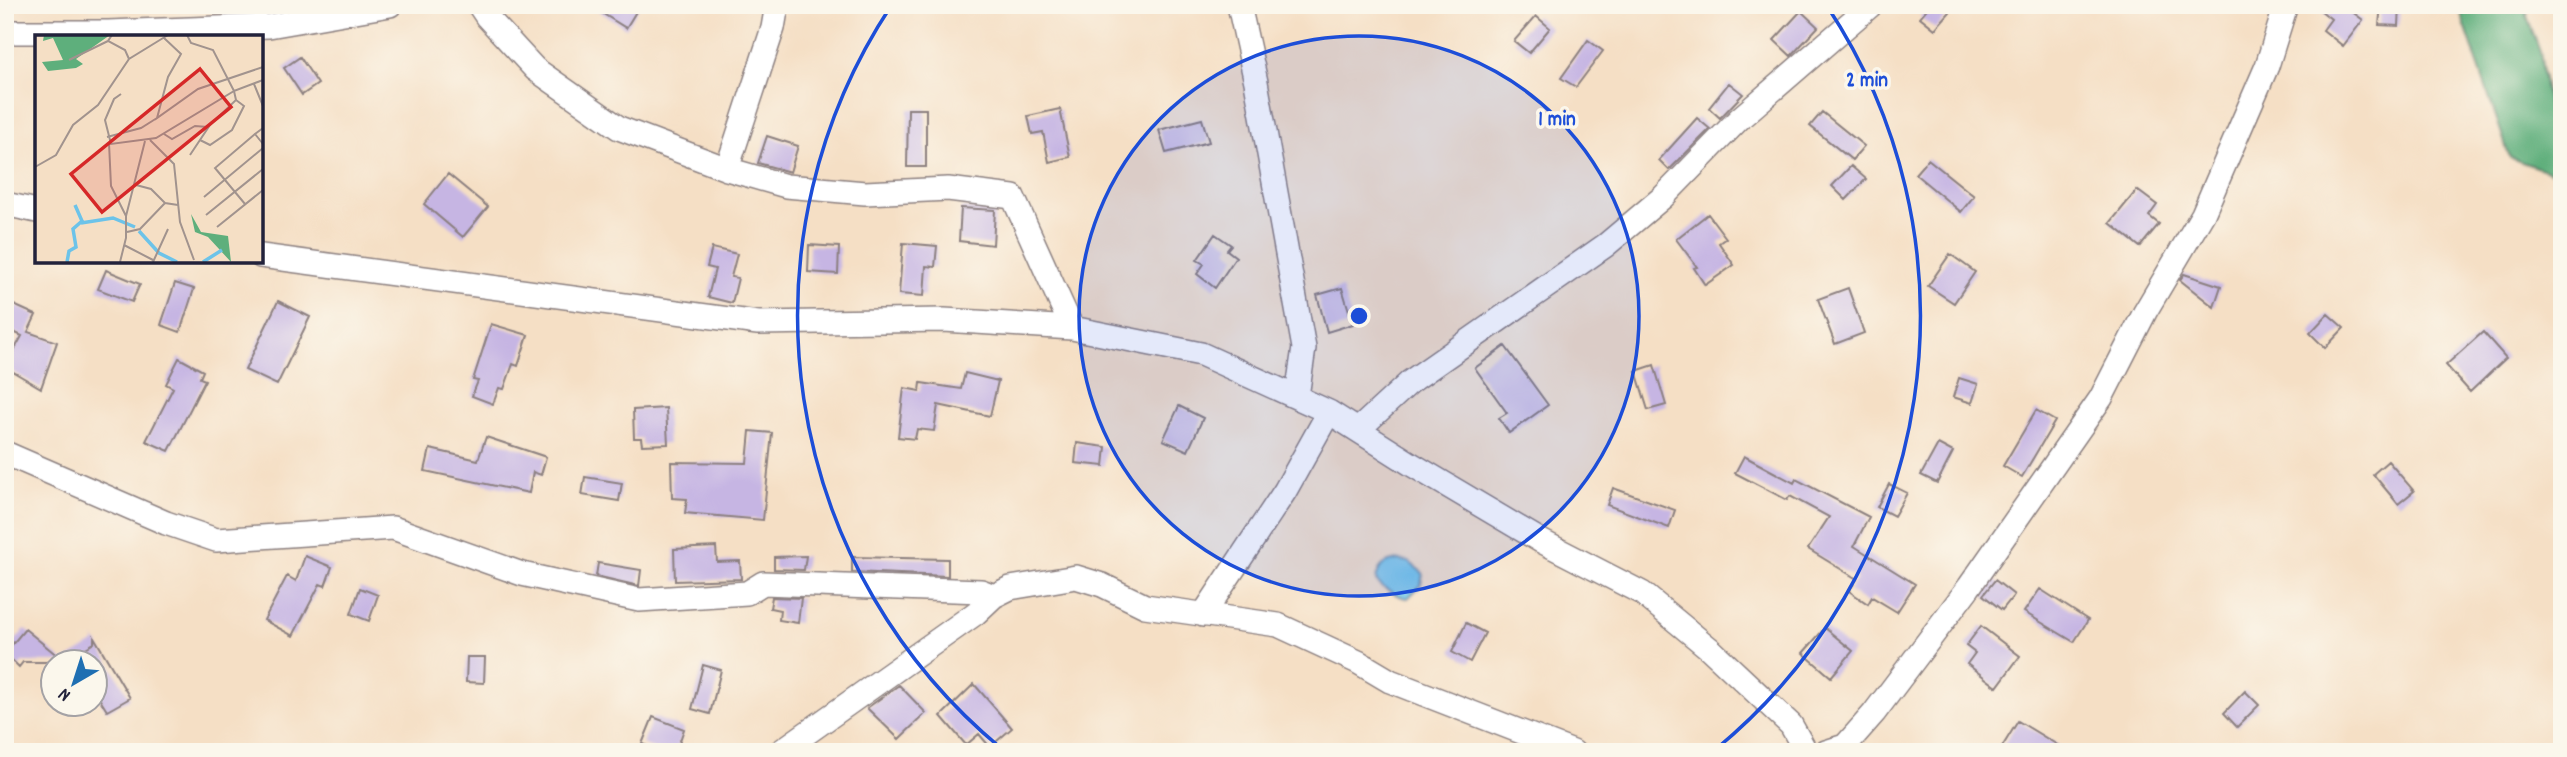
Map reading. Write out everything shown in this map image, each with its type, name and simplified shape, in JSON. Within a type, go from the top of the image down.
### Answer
[{"type":"street","points":[[5,32],[108,32],[269,26],[390,5]]},
{"type":"street","points":[[479,5],[535,69],[619,128],[727,169],[786,186],[865,192],[948,189],[1013,197],[1072,328]]},
{"type":"street","points":[[727,169],[773,28],[777,5]]},
{"type":"street","points":[[1240,5],[1304,348],[1297,396]]},
{"type":"street","points":[[1359,429],[1410,382],[1615,237],[1663,197],[1739,119],[1871,5]]},
{"type":"street","points":[[1826,752],[1845,746],[1874,713],[1969,587],[2101,398],[2145,312],[2203,214],[2267,66],[2286,5]]},
{"type":"street","points":[[5,204],[35,211]]},
{"type":"street","points":[[262,256],[758,323],[944,320],[1072,328],[1201,354],[1329,412],[1541,541],[1642,593],[1710,649],[1791,725],[1806,752]]},
{"type":"street","points":[[1203,615],[1285,491],[1329,412]]},
{"type":"street","points":[[5,453],[166,523],[216,540],[393,528],[522,575],[639,600],[747,593],[763,583],[981,591],[995,596]]},
{"type":"street","points":[[780,752],[976,613],[995,596],[1010,588],[1076,577],[1102,584],[1144,606],[1278,625],[1357,662],[1390,681],[1573,752]]},
{"type":"green space","points":[[2458,5],[2528,5],[2527,16],[2540,52],[2550,120],[2562,123],[2562,176],[2510,158]]},
{"type":"water","points":[[1398,560],[1409,562],[1423,573],[1421,585],[1408,598],[1391,592],[1376,581],[1382,566]]},
{"type":"building","points":[[589,5],[640,5],[626,28]]},
{"type":"building","points":[[1930,5],[1956,5],[1935,29],[1920,17]]},
{"type":"building","points":[[2314,5],[2343,5],[2363,20],[2343,46],[2323,30],[2331,19]]},
{"type":"building","points":[[2381,5],[2400,5],[2399,26],[2379,25]]},
{"type":"building","points":[[1801,11],[1818,27],[1791,56],[1774,40]]},
{"type":"building","points":[[1536,16],[1550,28],[1529,53],[1514,41]]},
{"type":"building","points":[[1588,40],[1603,51],[1576,87],[1561,78]]},
{"type":"building","points":[[300,57],[318,84],[302,95],[284,68]]},
{"type":"building","points":[[1729,83],[1743,94],[1720,118],[1709,108]]},
{"type":"building","points":[[908,109],[926,109],[926,167],[907,167]]},
{"type":"building","points":[[1060,109],[1070,157],[1049,162],[1043,132],[1032,134],[1028,116]]},
{"type":"building","points":[[1822,112],[1864,146],[1852,160],[1810,126]]},
{"type":"building","points":[[1697,118],[1710,129],[1669,170],[1659,160]]},
{"type":"building","points":[[1202,119],[1209,142],[1166,153],[1159,130]]},
{"type":"building","points":[[767,136],[798,146],[790,172],[758,163]]},
{"type":"building","points":[[1928,159],[1974,196],[1961,212],[1915,174]]},
{"type":"building","points":[[1851,166],[1866,179],[1846,200],[1832,186]]},
{"type":"building","points":[[448,174],[488,207],[463,237],[424,204]]},
{"type":"building","points":[[2137,190],[2157,205],[2149,216],[2159,224],[2140,247],[2110,223]]},
{"type":"building","points":[[961,208],[995,210],[993,245],[959,241]]},
{"type":"building","points":[[1708,214],[1726,238],[1719,243],[1734,265],[1705,285],[1694,268],[1697,267],[1676,239]]},
{"type":"building","points":[[1215,234],[1231,245],[1227,250],[1236,257],[1215,288],[1197,274],[1204,264],[1197,260]]},
{"type":"building","points":[[903,243],[937,246],[935,267],[926,266],[924,296],[899,294]]},
{"type":"building","points":[[809,245],[839,247],[838,274],[808,272]]},
{"type":"building","points":[[712,248],[737,254],[731,277],[738,278],[732,303],[708,297],[715,269],[707,267]]},
{"type":"building","points":[[1950,254],[1975,272],[1954,303],[1928,286]]},
{"type":"building","points":[[106,270],[140,284],[132,302],[98,289]]},
{"type":"building","points":[[2184,274],[2221,286],[2214,307],[2180,280]]},
{"type":"building","points":[[175,283],[194,289],[180,332],[161,325]]},
{"type":"building","points":[[1342,288],[1353,324],[1327,332],[1317,295]]},
{"type":"building","points":[[1848,288],[1864,333],[1835,344],[1818,299]]},
{"type":"building","points":[[5,301],[36,315],[28,332],[57,342],[41,388],[5,367],[22,336],[5,328]]},
{"type":"building","points":[[278,301],[310,317],[277,385],[245,370]]},
{"type":"building","points":[[2328,314],[2344,328],[2325,348],[2310,333]]},
{"type":"building","points":[[491,324],[528,335],[518,366],[513,364],[504,389],[499,388],[493,404],[472,396],[478,381],[473,380]]},
{"type":"building","points":[[2483,332],[2506,358],[2470,392],[2446,365]]},
{"type":"building","points":[[1505,346],[1548,405],[1509,433],[1499,418],[1507,413],[1475,368]]},
{"type":"building","points":[[179,358],[203,371],[200,378],[205,380],[169,451],[146,441],[173,388],[166,384]]},
{"type":"building","points":[[1654,365],[1666,405],[1648,410],[1636,371]]},
{"type":"building","points":[[965,373],[998,381],[990,416],[938,405],[934,431],[917,429],[915,439],[898,437],[904,388],[920,391],[921,383],[961,389]]},
{"type":"building","points":[[1959,378],[1978,384],[1972,403],[1953,397]]},
{"type":"building","points":[[1179,406],[1203,418],[1188,451],[1163,440]]},
{"type":"building","points":[[666,408],[668,444],[642,445],[641,438],[634,438],[633,410]]},
{"type":"building","points":[[2036,410],[2055,421],[2022,477],[2003,466]]},
{"type":"building","points":[[750,431],[772,433],[763,520],[685,513],[687,499],[672,498],[671,462],[747,463]]},
{"type":"building","points":[[486,437],[546,457],[541,475],[533,472],[529,493],[425,471],[430,449],[478,460]]},
{"type":"building","points":[[1077,443],[1106,447],[1104,466],[1075,463]]},
{"type":"building","points":[[1938,444],[1953,452],[1937,483],[1921,475]]},
{"type":"building","points":[[1744,456],[1794,483],[1796,479],[1869,517],[1854,546],[1915,584],[1897,612],[1872,597],[1868,604],[1849,591],[1857,579],[1808,549],[1829,517],[1790,496],[1787,500],[1735,473]]},
{"type":"building","points":[[2388,461],[2414,491],[2398,504],[2373,474]]},
{"type":"building","points":[[585,477],[622,483],[619,501],[582,495]]},
{"type":"building","points":[[1889,484],[1907,493],[1894,516],[1877,507]]},
{"type":"building","points":[[1613,488],[1675,510],[1669,528],[1607,505]]},
{"type":"building","points":[[716,547],[717,562],[740,561],[741,579],[675,581],[674,549]]},
{"type":"building","points":[[305,556],[332,567],[325,586],[320,584],[293,636],[264,620],[287,576],[296,581]]},
{"type":"building","points":[[806,556],[804,570],[774,569],[774,557]]},
{"type":"building","points":[[852,557],[948,559],[948,576],[852,572]]},
{"type":"building","points":[[598,563],[641,570],[639,586],[596,576]]},
{"type":"building","points":[[1995,580],[2014,595],[2002,610],[1983,595]]},
{"type":"building","points":[[360,588],[378,595],[369,621],[351,614]]},
{"type":"building","points":[[2040,589],[2088,620],[2074,642],[2024,612]]},
{"type":"building","points":[[772,597],[801,598],[798,623],[779,620],[780,610],[770,608]]},
{"type":"building","points":[[1466,623],[1485,633],[1470,662],[1452,652]]},
{"type":"building","points":[[1981,626],[2020,656],[1997,687],[1967,664],[1975,653],[1966,646]]},
{"type":"building","points":[[1825,628],[1853,651],[1831,677],[1803,653]]},
{"type":"building","points":[[25,629],[48,648],[38,648],[38,662],[23,662],[19,667],[5,653]]},
{"type":"building","points":[[94,637],[100,648],[86,648],[94,643]]},
{"type":"building","points":[[467,657],[485,657],[484,683],[466,682]]},
{"type":"building","points":[[108,661],[130,698],[108,710]]},
{"type":"building","points":[[703,665],[721,670],[710,714],[692,709]]},
{"type":"building","points":[[974,684],[1012,728],[990,747],[979,734],[966,745],[941,716]]},
{"type":"building","points":[[899,685],[926,713],[899,739],[867,708]]},
{"type":"building","points":[[2245,691],[2259,705],[2237,727],[2224,713]]},
{"type":"building","points":[[653,717],[684,729],[676,752],[663,752],[642,744]]},
{"type":"building","points":[[2018,721],[2069,752],[1999,752]]}]
